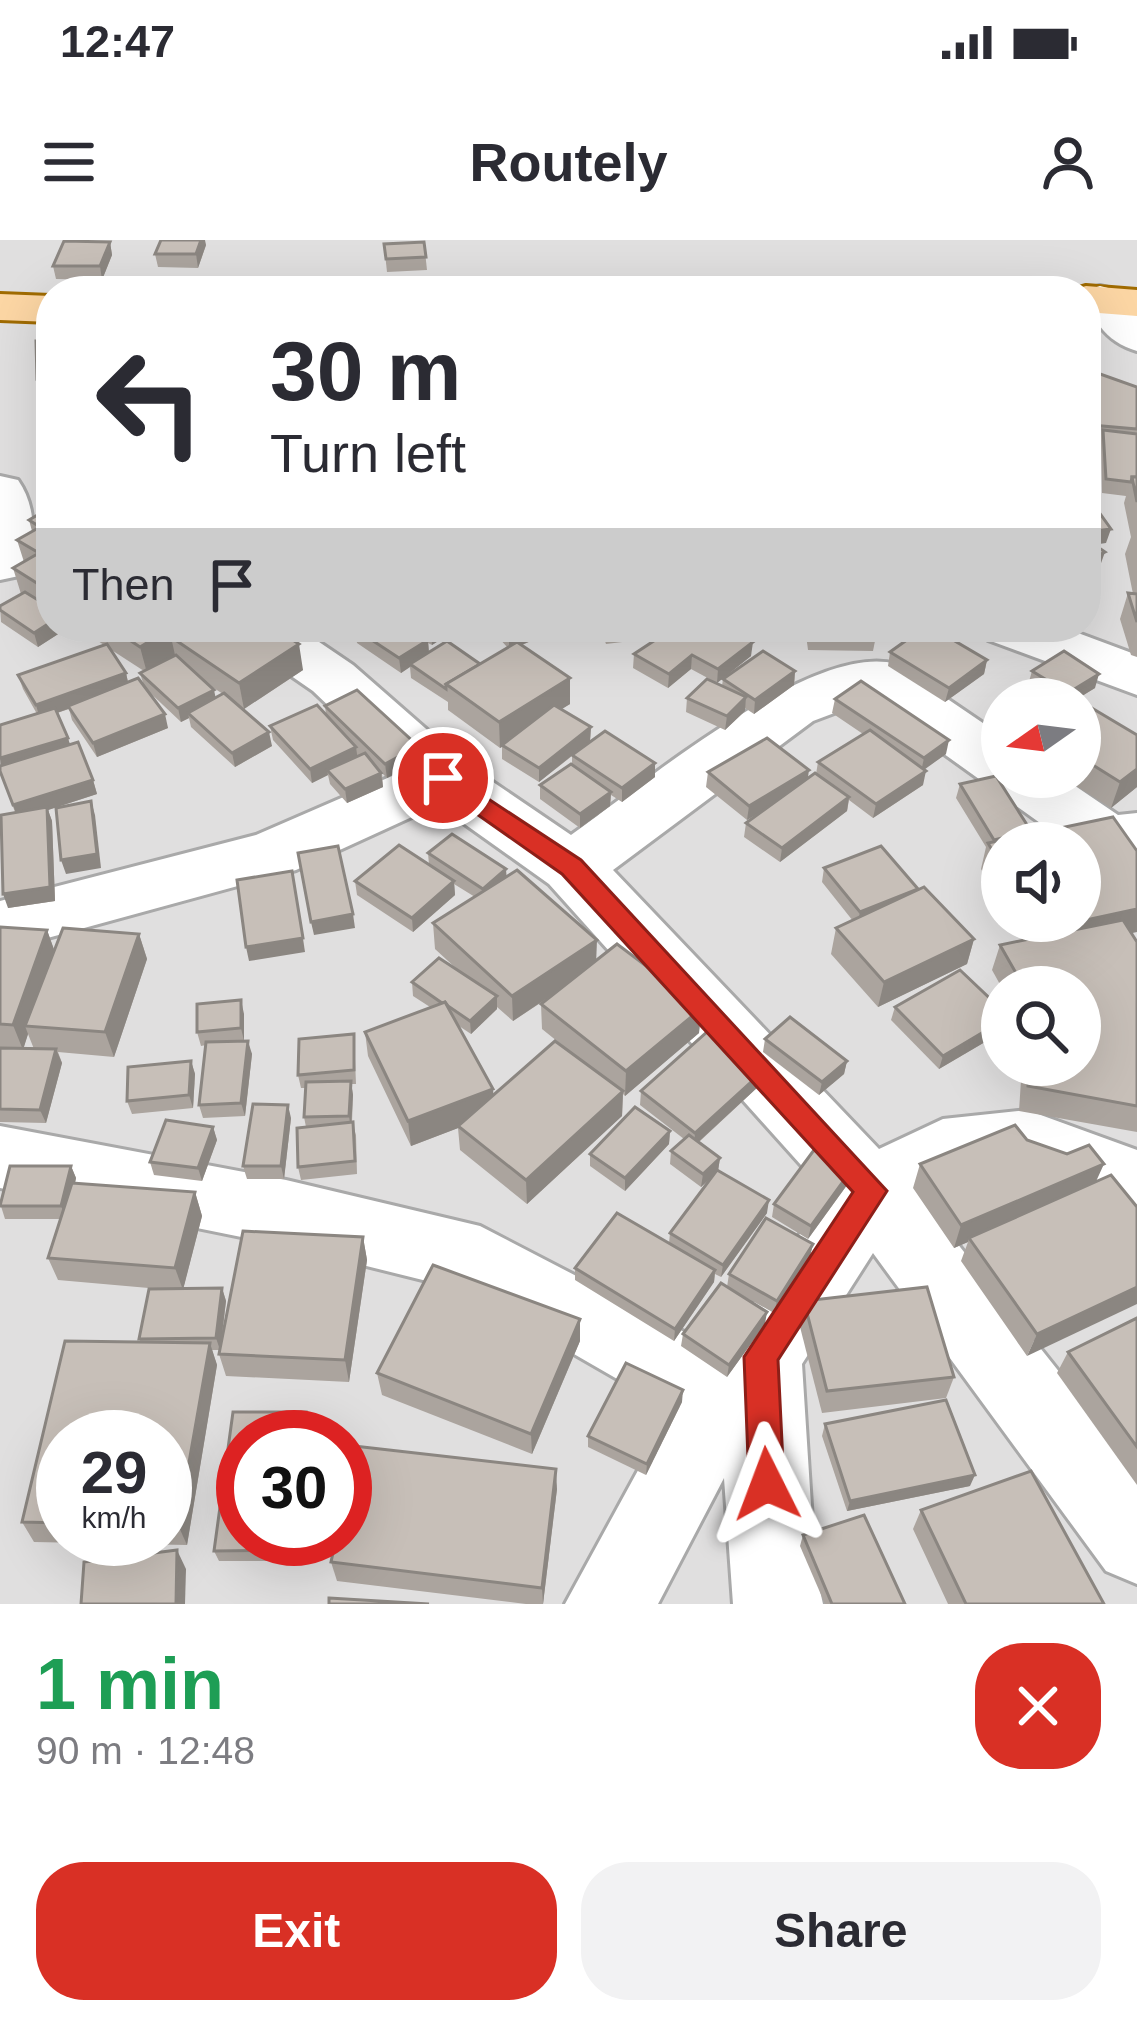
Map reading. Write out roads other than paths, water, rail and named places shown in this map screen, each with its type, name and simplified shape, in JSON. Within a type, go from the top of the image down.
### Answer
[{"type":"main road","points":[[0,307],[36,308]]},
{"type":"main road","points":[[1101,343],[1137,340]]},
{"type":"main road","points":[[0,345],[36,346]]},
{"type":"street","points":[[1108,300],[1137,340]]},
{"type":"street","points":[[0,446],[36,471]]},
{"type":"street","points":[[0,490],[8,508],[0,564]]},
{"type":"street","points":[[281,642],[333,678],[443,778],[572,867],[871,1191],[1137,1540]]},
{"type":"street","points":[[1048,642],[1137,676]]},
{"type":"street","points":[[572,867],[792,707],[876,677],[981,751]]},
{"type":"street","points":[[0,926],[273,854],[443,778]]},
{"type":"street","points":[[1048,798],[1107,839],[1137,836]]},
{"type":"street","points":[[610,1604],[743,1377],[871,1191],[943,1150],[1027,1141],[1137,1183]]},
{"type":"street","points":[[0,1157],[286,1214],[480,1260],[743,1377]]},
{"type":"street","points":[[743,1377],[778,1604]]}]
